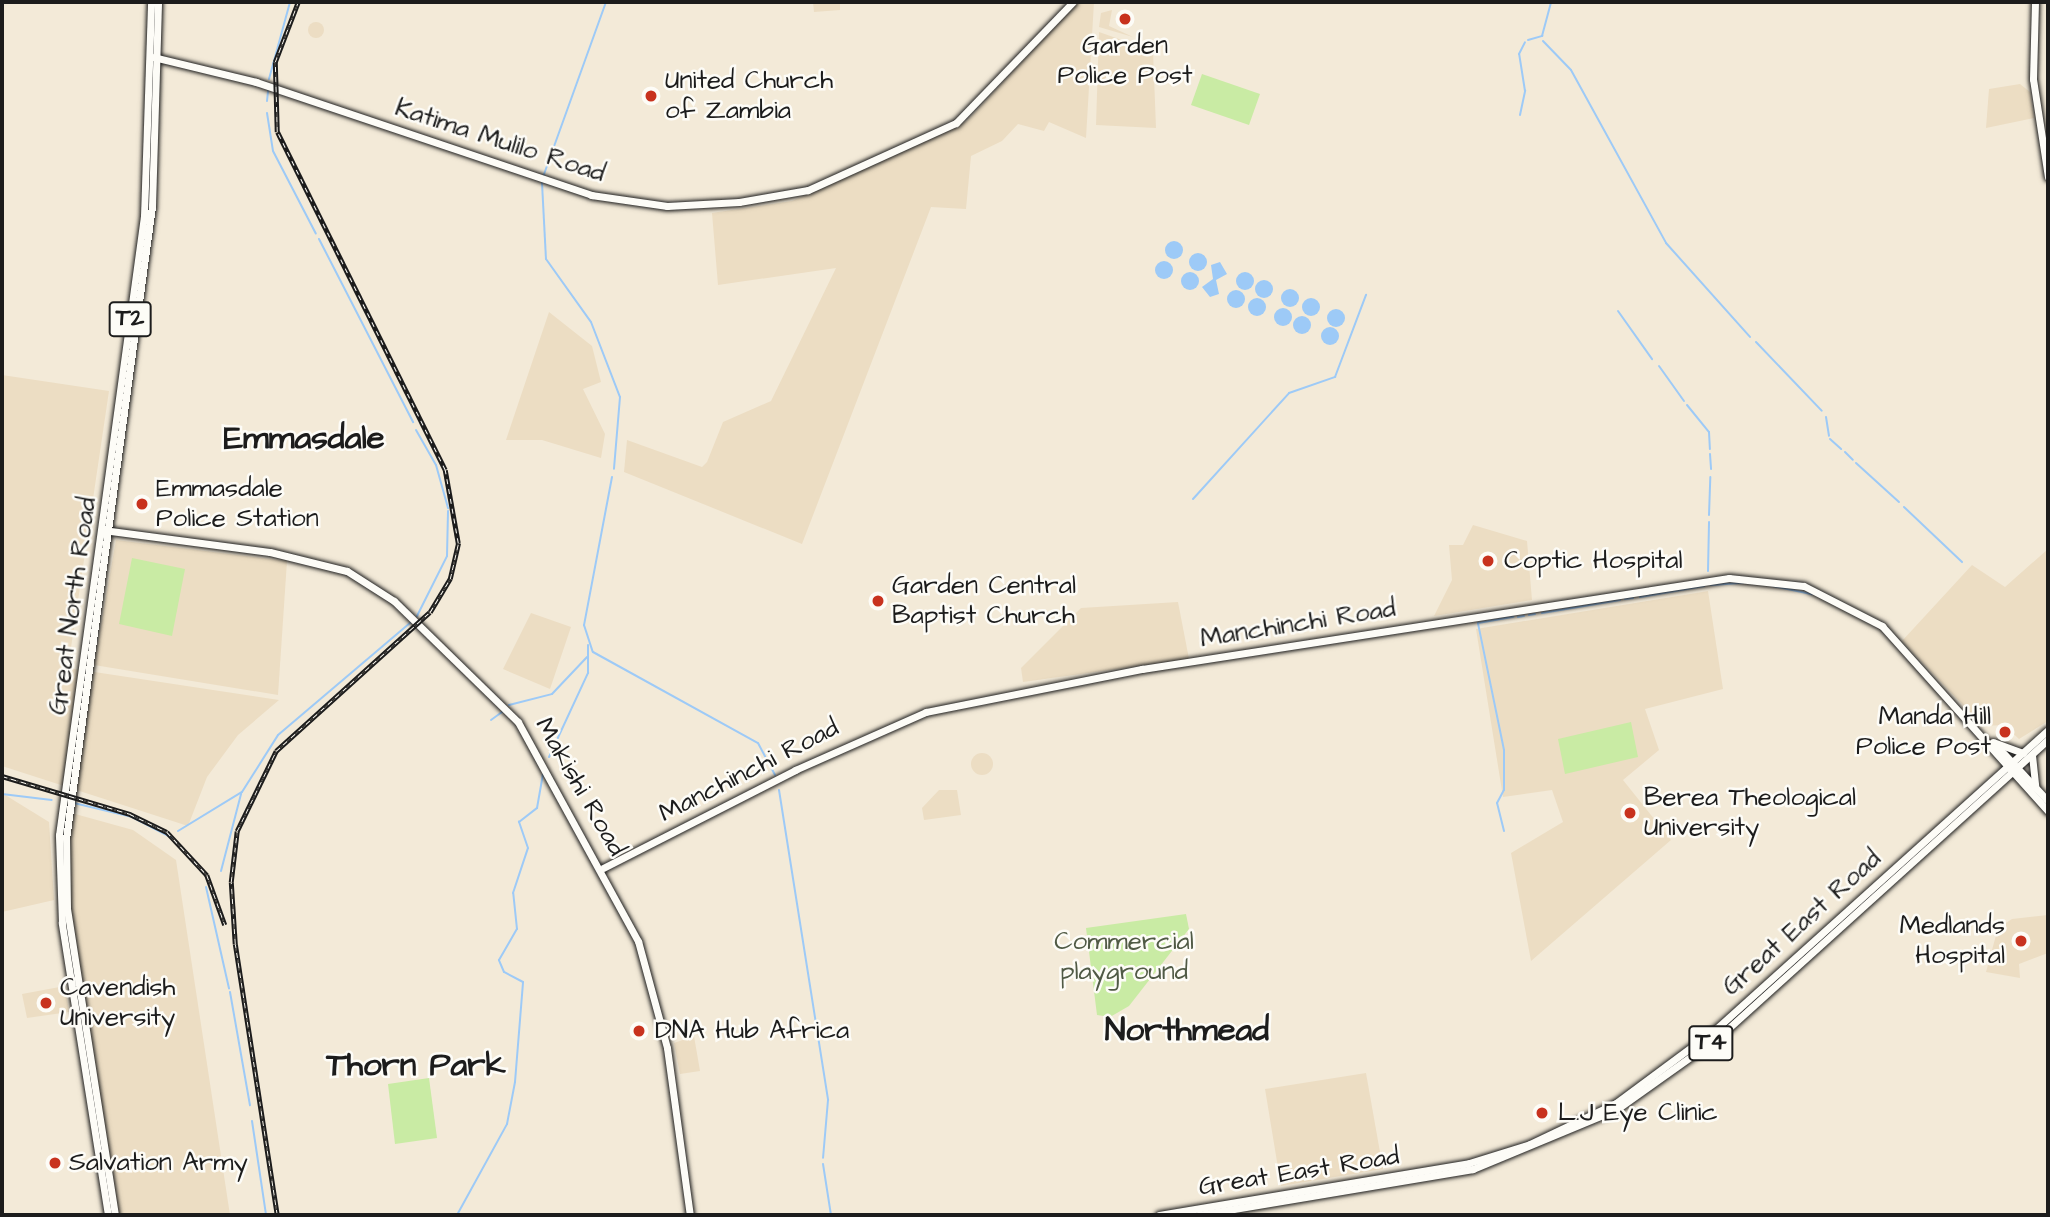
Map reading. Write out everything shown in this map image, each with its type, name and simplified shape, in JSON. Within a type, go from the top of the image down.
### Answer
[{"type":"main road","name":"Great North Road","points":[[151,2],[154,57]]},
{"type":"main road","name":"Great North Road","points":[[115,1215],[65,869],[71,775],[144,225],[158,2]]},
{"type":"main road","name":"Katima Mulilo Road","points":[[154,57],[266,85],[542,181],[667,206],[764,200],[808,190],[956,123],[1073,2]]},
{"type":"main road","points":[[2035,2],[2033,79],[2048,177]]},
{"type":"main road","name":"Great North Road","points":[[103,530],[64,770],[59,870],[108,1215]]},
{"type":"main road","name":"Makishi Road","points":[[103,530],[290,556],[368,582],[518,722],[603,868],[655,996],[690,1215]]},
{"type":"main road","name":"Manchinchi Road","points":[[603,868],[794,770],[926,712],[1142,669],[1729,578],[1797,584],[1866,615],[1909,651],[2013,771]]},
{"type":"main road","name":"Great East Road","points":[[1198,1215],[1473,1169],[1618,1109],[1721,1035],[2013,771],[2023,753],[2048,730]]},
{"type":"main road","name":"Manchinchi Road","points":[[1980,731],[1993,742],[2013,771]]},
{"type":"main road","name":"Great East Road","points":[[1159,1215],[1469,1163],[1586,1119],[1639,1088],[1717,1028],[2048,740]]},
{"type":"main road","points":[[1993,742],[2023,753]]},
{"type":"main road","points":[[2032,755],[2035,786]]},
{"type":"main road","points":[[2013,771],[2035,786],[2048,801]]},
{"type":"main road","points":[[2013,771],[2048,811]]},
{"type":"shaded area","points":[[813,2],[840,2],[840,10],[814,12]]},
{"type":"shaded area","points":[[1078,2],[1094,2],[1086,138],[1049,122],[1044,131],[1018,124],[1002,141],[971,156],[966,209],[931,207],[802,544],[624,472],[627,440],[702,467],[707,462],[723,422],[771,401],[836,268],[718,285],[712,213],[792,201],[967,121]]},
{"type":"shaded area","points":[[1112,10],[1109,26],[1133,37],[1099,27],[1101,13]]},
{"type":"shaded area","points":[[313,22],[319,22],[324,30],[322,36],[313,38],[308,33],[308,27]]},
{"type":"shaded area","points":[[1099,32],[1153,51],[1156,128],[1096,125]]},
{"type":"shaded area","points":[[2020,84],[2030,92],[2034,118],[1986,128],[1989,89]]},
{"type":"shaded area","points":[[549,312],[592,346],[601,382],[583,389],[605,434],[601,458],[542,440],[506,440]]},
{"type":"shaded area","points":[[2,375],[109,391],[68,668],[279,700],[238,735],[207,777],[188,826],[2,766]]},
{"type":"shaded area","name":"Coptic Hospital","points":[[1473,525],[1527,541],[1532,600],[1434,616],[1452,580],[1449,545],[1463,545]]},
{"type":"shaded area","points":[[116,540],[287,561],[278,695],[94,665]]},
{"type":"shaded area","points":[[2048,549],[2048,721],[2019,739],[2004,725],[1983,726],[1902,641],[1972,565],[2005,587]]},
{"type":"shaded area","points":[[1708,591],[1723,689],[1645,709],[1659,750],[1623,780],[1671,840],[1531,961],[1511,853],[1563,822],[1552,790],[1503,797],[1476,629]]},
{"type":"shaded area","points":[[1178,602],[1189,659],[1023,682],[1021,668],[1081,608]]},
{"type":"shaded area","points":[[531,613],[571,627],[550,689],[503,669]]},
{"type":"shaded area","points":[[982,753],[990,756],[993,764],[990,772],[982,775],[974,772],[971,764],[974,756]]},
{"type":"shaded area","points":[[939,790],[957,790],[961,815],[924,820],[922,808]]},
{"type":"shaded area","points":[[2,793],[49,822],[54,900],[2,912]]},
{"type":"shaded area","points":[[68,812],[133,830],[176,860],[230,1215],[118,1215],[70,902]]},
{"type":"shaded area","name":"Medlands Hospital","points":[[2048,915],[2048,953],[2019,964],[2020,978],[1986,972],[1998,928],[2012,919]]},
{"type":"shaded area","name":"Cavendish University","points":[[65,986],[69,1012],[27,1018],[22,994]]},
{"type":"shaded area","points":[[694,1036],[700,1071],[680,1074],[674,1043]]},
{"type":"shaded area","points":[[1366,1073],[1383,1169],[1281,1186],[1265,1089]]},
{"type":"green space","points":[[1202,74],[1260,94],[1249,125],[1191,105]]},
{"type":"green space","points":[[132,558],[185,569],[172,636],[119,624]]},
{"type":"green space","points":[[1631,722],[1638,757],[1565,774],[1558,739]]},
{"type":"green space","name":"Commercial playground","points":[[1186,914],[1189,929],[1129,1006],[1110,1017],[1097,1015],[1086,928]]},
{"type":"green space","points":[[429,1078],[437,1138],[395,1144],[388,1084]]},
{"type":"water","points":[[1174,241],[1180,244],[1183,250],[1180,256],[1174,259],[1168,256],[1165,250],[1168,244]]},
{"type":"water","points":[[1198,253],[1204,256],[1207,262],[1204,268],[1198,271],[1192,268],[1189,262],[1192,256]]},
{"type":"water","points":[[1164,261],[1170,264],[1173,270],[1170,276],[1164,279],[1158,276],[1155,270],[1158,264]]},
{"type":"water","points":[[1220,262],[1227,274],[1216,280],[1219,294],[1210,297],[1202,287],[1213,279],[1211,265]]},
{"type":"water","points":[[1190,272],[1196,275],[1199,281],[1196,287],[1190,290],[1184,287],[1181,281],[1184,275]]},
{"type":"water","points":[[1245,272],[1251,275],[1254,281],[1251,287],[1245,290],[1239,287],[1236,281],[1239,275]]},
{"type":"water","points":[[1264,280],[1270,283],[1273,289],[1270,295],[1264,298],[1258,295],[1255,289],[1258,283]]},
{"type":"water","points":[[1290,289],[1296,292],[1299,298],[1296,304],[1290,307],[1284,304],[1281,298],[1284,292]]},
{"type":"water","points":[[1236,290],[1242,293],[1245,299],[1242,305],[1236,308],[1230,305],[1227,299],[1230,293]]},
{"type":"water","points":[[1257,298],[1263,301],[1266,307],[1263,313],[1257,316],[1251,313],[1248,307],[1251,301]]},
{"type":"water","points":[[1311,298],[1317,301],[1320,307],[1317,313],[1311,316],[1305,313],[1302,307],[1305,301]]},
{"type":"water","points":[[1283,308],[1289,311],[1292,317],[1289,323],[1283,326],[1277,323],[1274,317],[1277,311]]},
{"type":"water","points":[[1336,309],[1342,312],[1345,318],[1342,324],[1336,327],[1330,324],[1327,318],[1330,312]]},
{"type":"water","points":[[1302,316],[1308,319],[1311,325],[1308,331],[1302,334],[1296,331],[1293,325],[1296,319]]},
{"type":"water","points":[[1330,327],[1336,330],[1339,336],[1336,342],[1330,345],[1324,342],[1321,336],[1324,330]]},
{"type":"waterway","points":[[269,79],[290,2]]},
{"type":"waterway","points":[[543,177],[606,2]]},
{"type":"waterway","points":[[1528,40],[1542,36],[1551,2]]},
{"type":"waterway","points":[[1543,41],[1571,70],[1666,243],[1750,337]]},
{"type":"waterway","points":[[1520,115],[1525,91],[1519,54],[1525,42]]},
{"type":"waterway","points":[[267,101],[268,91]]},
{"type":"waterway","points":[[267,113],[273,151],[316,234]]},
{"type":"waterway","points":[[542,183],[546,259],[591,322],[620,397],[614,469]]},
{"type":"waterway","points":[[319,239],[413,422]]},
{"type":"waterway","points":[[1193,499],[1289,393],[1335,377],[1366,295]]},
{"type":"waterway","points":[[1618,311],[1652,359]]},
{"type":"waterway","points":[[1756,342],[1822,411]]},
{"type":"waterway","points":[[1659,366],[1684,401]]},
{"type":"waterway","points":[[1687,405],[1709,432],[1710,449]]},
{"type":"waterway","points":[[1826,417],[1829,436]]},
{"type":"waterway","points":[[416,430],[436,465],[448,508]]},
{"type":"waterway","points":[[1830,439],[1841,449]]},
{"type":"waterway","points":[[1845,452],[1853,460]]},
{"type":"waterway","points":[[1710,454],[1711,469]]},
{"type":"waterway","points":[[1856,463],[1899,502]]},
{"type":"waterway","points":[[612,477],[584,625],[593,652],[758,743],[775,775]]},
{"type":"waterway","points":[[1709,515],[1710,477]]},
{"type":"waterway","points":[[1904,507],[1962,562]]},
{"type":"waterway","points":[[417,616],[447,556],[448,511]]},
{"type":"waterway","points":[[1708,571],[1709,522]]},
{"type":"waterway","points":[[1711,585],[1743,583]]},
{"type":"waterway","points":[[1640,597],[1704,586]]},
{"type":"waterway","points":[[1773,586],[1812,594]]},
{"type":"waterway","points":[[1625,599],[1633,598]]},
{"type":"waterway","points":[[1542,613],[1620,600]]},
{"type":"waterway","points":[[1529,615],[1535,614]]},
{"type":"waterway","points":[[1518,617],[1524,616]]},
{"type":"waterway","points":[[1504,831],[1497,803],[1504,790],[1504,750],[1478,623],[1513,617]]},
{"type":"waterway","points":[[178,831],[242,792],[278,735],[410,623]]},
{"type":"waterway","points":[[549,757],[588,673],[588,645]]},
{"type":"waterway","points":[[509,705],[552,694],[587,657]]},
{"type":"waterway","points":[[491,720],[502,712]]},
{"type":"waterway","points":[[457,1215],[507,1124],[515,1082],[523,982],[504,972],[499,960],[517,929],[513,893],[528,848],[519,822],[537,808],[543,775]]},
{"type":"waterway","points":[[779,790],[828,1100],[823,1158]]},
{"type":"waterway","points":[[2,794],[52,800]]},
{"type":"waterway","points":[[221,871],[241,794]]},
{"type":"waterway","points":[[74,803],[132,817],[172,838]]},
{"type":"waterway","points":[[206,887],[229,988]]},
{"type":"waterway","points":[[230,992],[250,1105]]},
{"type":"waterway","points":[[252,1121],[266,1215]]},
{"type":"waterway","points":[[823,1164],[831,1215]]},
{"type":"railway","points":[[277,1215],[235,944],[231,882],[237,831],[276,751],[430,612],[450,579],[458,543],[445,470],[277,132],[275,62],[298,2]]},
{"type":"railway","points":[[2,776],[130,814],[167,832],[207,875],[225,925]]},
{"type":"place","name":"Garden Police Post","points":[[1125,19]]},
{"type":"place","name":"United Church of Zambia","points":[[651,96]]},
{"type":"place","name":"Emmasdale Police Station","points":[[142,504]]},
{"type":"place","name":"Coptic Hospital","points":[[1488,561]]},
{"type":"place","name":"Garden Central Baptist Church","points":[[878,601]]},
{"type":"place","name":"Manda Hill Police Post","points":[[2005,732]]},
{"type":"place","name":"Berea Theological University","points":[[1630,813]]},
{"type":"place","name":"Medlands Hospital","points":[[2021,941]]},
{"type":"place","name":"Cavendish University","points":[[46,1003]]},
{"type":"place","name":"DNA Hub Africa","points":[[639,1031]]},
{"type":"place","name":"L.J Eye Clinic","points":[[1542,1113]]},
{"type":"place","name":"Salvation Army","points":[[55,1163]]},
{"type":"district","name":"Emmasdale","points":[[304,439]]},
{"type":"district","name":"Northmead","points":[[1187,1031]]},
{"type":"district","name":"Thorn Park","points":[[416,1066]]}]
